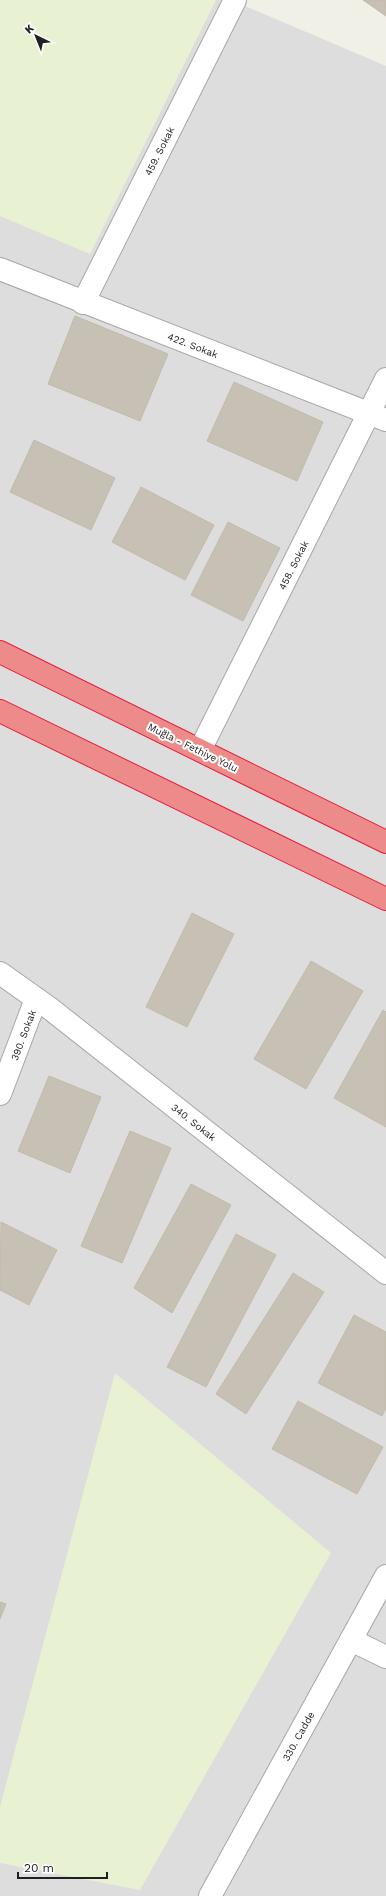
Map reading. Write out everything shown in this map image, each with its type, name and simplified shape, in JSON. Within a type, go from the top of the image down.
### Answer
[{"type":"highway","name":"Muğla - Fethiye Yolu","points":[[0,652],[386,842]]},
{"type":"highway","points":[[0,711],[386,899]]},
{"type":"street","name":"459. Sokak","points":[[83,303],[235,0]]},
{"type":"street","name":"422. Sokak","points":[[0,269],[83,303],[377,416]]},
{"type":"street","name":"458. Sokak","points":[[200,750],[377,416],[386,379]]},
{"type":"street","name":"340. Sokak","points":[[0,973],[36,999],[386,1273]]},
{"type":"street","name":"390. Sokak","points":[[0,1094],[36,999]]},
{"type":"street","name":"330. Cadde","points":[[210,1896],[386,1576]]},
{"type":"street","points":[[352,1640],[386,1657]]},
{"type":"shaded area","points":[[0,0],[231,0],[386,66],[386,1896],[0,1896]]},
{"type":"green space","points":[[0,0],[216,0],[90,254],[0,216]]},
{"type":"green space","points":[[115,1373],[331,1553],[140,1890],[0,1863],[0,1807]]},
{"type":"building","points":[[363,0],[386,0],[386,16]]},
{"type":"building","points":[[75,316],[168,354],[140,421],[48,384]]},
{"type":"building","points":[[234,382],[323,422],[297,481],[207,441]]},
{"type":"building","points":[[34,440],[115,478],[91,530],[10,492]]},
{"type":"building","points":[[141,487],[214,525],[185,580],[112,542]]},
{"type":"building","points":[[228,522],[280,548],[243,621],[191,595]]},
{"type":"building","points":[[192,913],[234,934],[187,1027],[146,1007]]},
{"type":"building","points":[[311,961],[363,991],[306,1089],[254,1059]]},
{"type":"building","points":[[383,1010],[386,1012],[386,1127],[334,1098]]},
{"type":"building","points":[[49,1076],[101,1097],[70,1173],[18,1151]]},
{"type":"building","points":[[130,1131],[171,1148],[122,1263],[81,1246]]},
{"type":"building","points":[[191,1184],[231,1205],[172,1313],[134,1288]]},
{"type":"building","points":[[1,1222],[57,1250],[29,1305],[0,1290]]},
{"type":"building","points":[[236,1234],[276,1255],[206,1387],[167,1367]]},
{"type":"building","points":[[293,1273],[324,1292],[246,1414],[216,1394]]},
{"type":"building","points":[[354,1315],[386,1332],[386,1408],[382,1416],[318,1383]]},
{"type":"building","points":[[298,1401],[383,1447],[357,1494],[272,1449]]},
{"type":"building","points":[[0,1602],[6,1604],[0,1619]]}]
